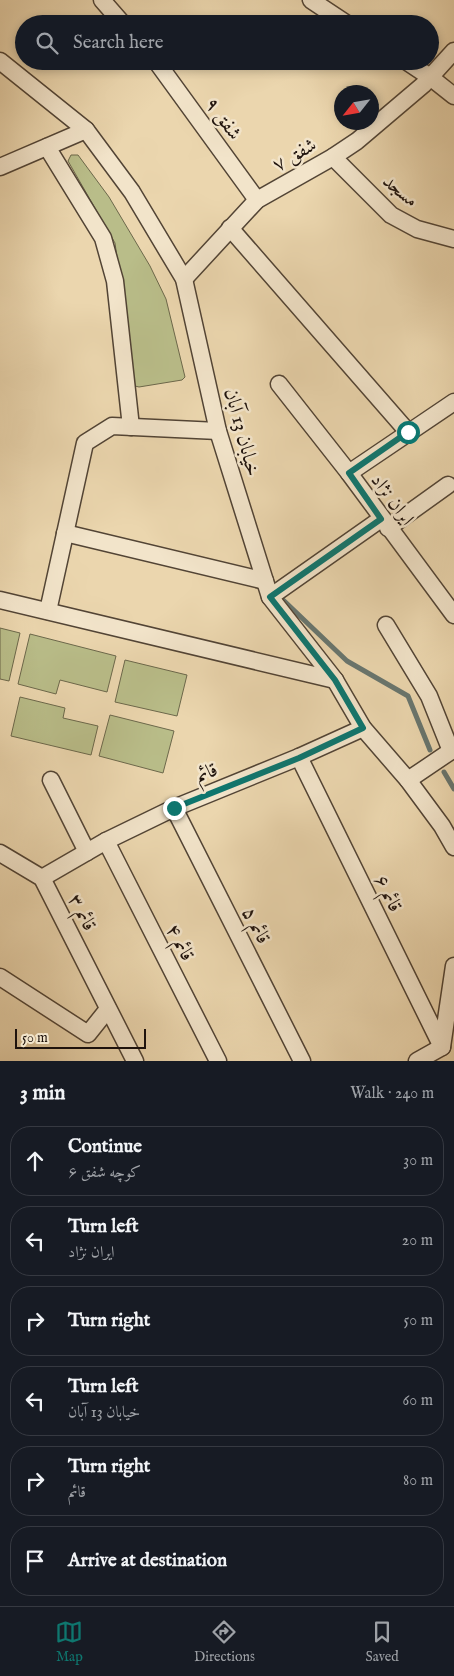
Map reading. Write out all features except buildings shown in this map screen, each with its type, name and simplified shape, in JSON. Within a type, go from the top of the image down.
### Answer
[{"type":"street","points":[[102,0],[115,15]]},
{"type":"street","points":[[310,0],[333,15]]},
{"type":"street","name":"شفق ۷","points":[[439,67],[454,51]]},
{"type":"street","name":"خیابان 13 آبان","points":[[0,61],[86,130],[132,192],[184,280],[218,432],[270,597],[335,680],[363,728],[448,825],[454,847]]},
{"type":"street","name":"شفق ۹","points":[[167,70],[257,200]]},
{"type":"street","points":[[420,70],[454,96]]},
{"type":"street","name":"شفق ۷","points":[[184,280],[257,200],[333,157],[357,140],[423,85],[436,70]]},
{"type":"street","points":[[0,166],[86,130]]},
{"type":"street","points":[[47,146],[103,238],[114,281],[131,427]]},
{"type":"street","name":"مسجد","points":[[333,157],[392,215],[417,229],[454,240]]},
{"type":"street","points":[[230,228],[408,432]]},
{"type":"street","name":"ایران نژاد","points":[[279,384],[349,473],[384,523],[454,615]]},
{"type":"street","points":[[349,473],[454,403]]},
{"type":"street","points":[[48,612],[85,443],[112,426],[218,432]]},
{"type":"street","points":[[270,597],[384,523],[448,485]]},
{"type":"street","points":[[65,533],[265,581]]},
{"type":"street","points":[[0,600],[335,680]]},
{"type":"street","points":[[386,625],[429,696],[453,750],[408,780]]},
{"type":"street","name":"قائم","points":[[42,878],[106,841],[174,808],[299,758],[363,728]]},
{"type":"street","name":"قائم ۶","points":[[299,758],[442,1047]]},
{"type":"street","points":[[51,780],[87,852]]},
{"type":"street","name":"قائم ۵","points":[[174,808],[302,1061]]},
{"type":"street","name":"قائم ۴","points":[[106,841],[218,1061]]},
{"type":"street","points":[[0,853],[42,878]]},
{"type":"street","name":"قائم ۳","points":[[42,878],[135,1061]]},
{"type":"street","points":[[417,1061],[442,1047],[452,996],[454,966]]},
{"type":"street","points":[[0,976],[88,1034],[108,1009]]},
{"type":"green space","points":[[71,155],[78,155],[109,197],[150,266],[166,299],[185,377],[182,380],[135,386],[115,243],[68,161]]},
{"type":"green space","points":[[0,628],[20,633],[9,681],[0,679]]},
{"type":"green space","points":[[30,634],[116,656],[107,692],[60,680],[56,694],[18,684]]},
{"type":"green space","points":[[125,660],[187,675],[177,716],[115,702]]},
{"type":"green space","points":[[20,697],[65,708],[63,718],[98,726],[91,755],[11,736]]},
{"type":"green space","points":[[110,715],[174,731],[163,773],[99,756]]},
{"type":"waterway","points":[[280,597],[347,661],[408,696],[430,750]]},
{"type":"waterway","points":[[444,772],[454,789]]},
{"type":"route","points":[[174,808],[299,758],[363,728],[335,680],[270,597],[381,519],[349,473],[408,432]]}]
